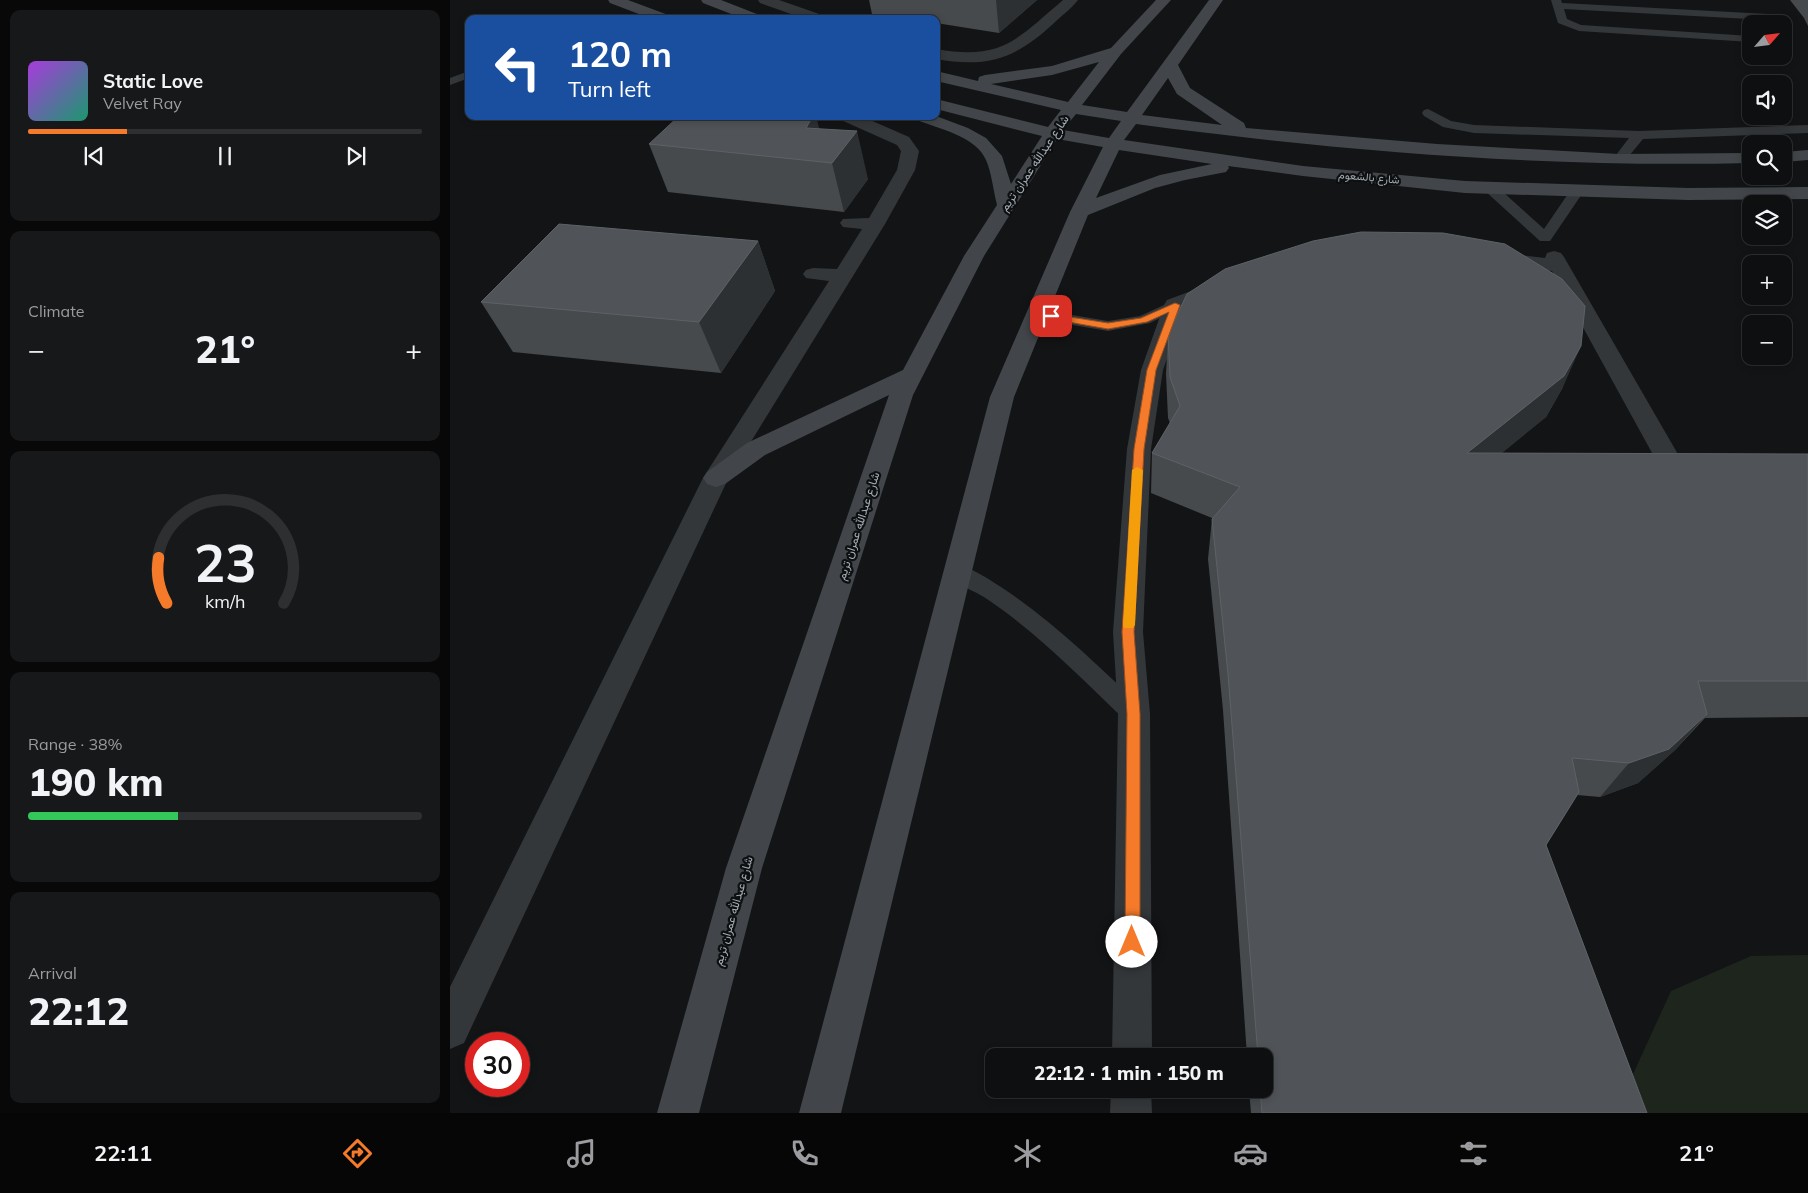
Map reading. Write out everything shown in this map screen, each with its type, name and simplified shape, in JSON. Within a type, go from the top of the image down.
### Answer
[{"type":"street","points":[[615,0],[652,15]]},
{"type":"street","points":[[708,0],[747,15]]},
{"type":"street","points":[[765,0],[808,15]]},
{"type":"street","points":[[940,54],[970,58],[995,54],[1014,48],[1071,0]]},
{"type":"street","name":"شارع عبدالله عمران تريم","points":[[678,1113],[744,868],[901,395],[974,256],[1052,133],[1116,51],[1164,0]]},
{"type":"street","points":[[820,1113],[1002,397],[1080,212],[1114,144],[1216,0]]},
{"type":"street","points":[[961,82],[1038,74],[1084,63],[1116,51]]},
{"type":"street","points":[[1170,64],[1177,82],[1190,97],[1250,134]]},
{"type":"street","points":[[940,77],[1072,108],[1250,134],[1437,150],[1620,159],[1742,158]]},
{"type":"street","name":"شارع بالشعوم","points":[[940,105],[1052,133],[1114,144],[1303,171],[1489,187],[1577,191],[1688,194],[1808,193]]},
{"type":"street","points":[[450,1029],[716,478],[841,276],[863,223],[906,170],[910,151],[903,141],[856,120]]},
{"type":"street","points":[[932,120],[973,138],[988,149],[996,162],[1006,205]]},
{"type":"street","points":[[1792,156],[1808,155]]},
{"type":"street","points":[[1080,212],[1116,195],[1181,175],[1252,164]]},
{"type":"street","points":[[1486,257],[1557,262],[1670,465],[1720,465]]},
{"type":"street","points":[[813,274],[841,276]]},
{"type":"street","points":[[1132,1048],[1134,714],[1128,632],[1139,449],[1152,370],[1175,305],[1236,281]]},
{"type":"street","points":[[716,478],[756,449],[913,374]]},
{"type":"street","points":[[1131,1113],[1132,1098]]},
{"type":"lane","points":[[1742,18],[1556,3],[1562,21],[1579,28],[1742,38]]},
{"type":"lane","points":[[1759,6],[1766,15]]},
{"type":"lane","points":[[450,82],[465,76]]},
{"type":"lane","points":[[1428,113],[1447,124],[1474,129],[1639,135],[1808,129]]},
{"type":"lane","points":[[1620,159],[1639,135]]},
{"type":"lane","points":[[1489,187],[1545,238],[1557,262]]},
{"type":"lane","points":[[1545,238],[1577,191]]},
{"type":"lane","points":[[1037,314],[1108,326],[1144,320],[1175,305]]},
{"type":"lane","points":[[957,572],[972,579],[1031,619],[1134,714]]},
{"type":"shaded area","points":[[1808,955],[1808,1113],[1629,1113],[1623,1096],[1671,991],[1751,956]]},
{"type":"building","points":[[675,120],[811,120],[806,128],[857,131],[832,163],[649,144]]},
{"type":"building","points":[[559,224],[758,241],[699,322],[481,302]]},
{"type":"building","points":[[1361,232],[1443,233],[1505,244],[1562,279],[1585,306],[1581,346],[1564,376],[1467,453],[1808,454],[1808,681],[1698,681],[1707,714],[1669,749],[1629,763],[1572,758],[1579,792],[1546,845],[1647,1113],[1262,1113],[1261,1098],[1273,1098],[1273,1048],[1257,1048],[1228,674],[1212,519],[1240,487],[1152,453],[1180,406],[1170,377],[1168,334],[1187,294],[1225,269],[1313,241]]},
{"type":"slow traffic","points":[[1129,625],[1137,470]]},
{"type":"route","points":[[1051,316],[1108,326],[1144,320],[1175,305],[1152,370],[1139,449],[1128,632],[1134,714],[1132,942]]}]
